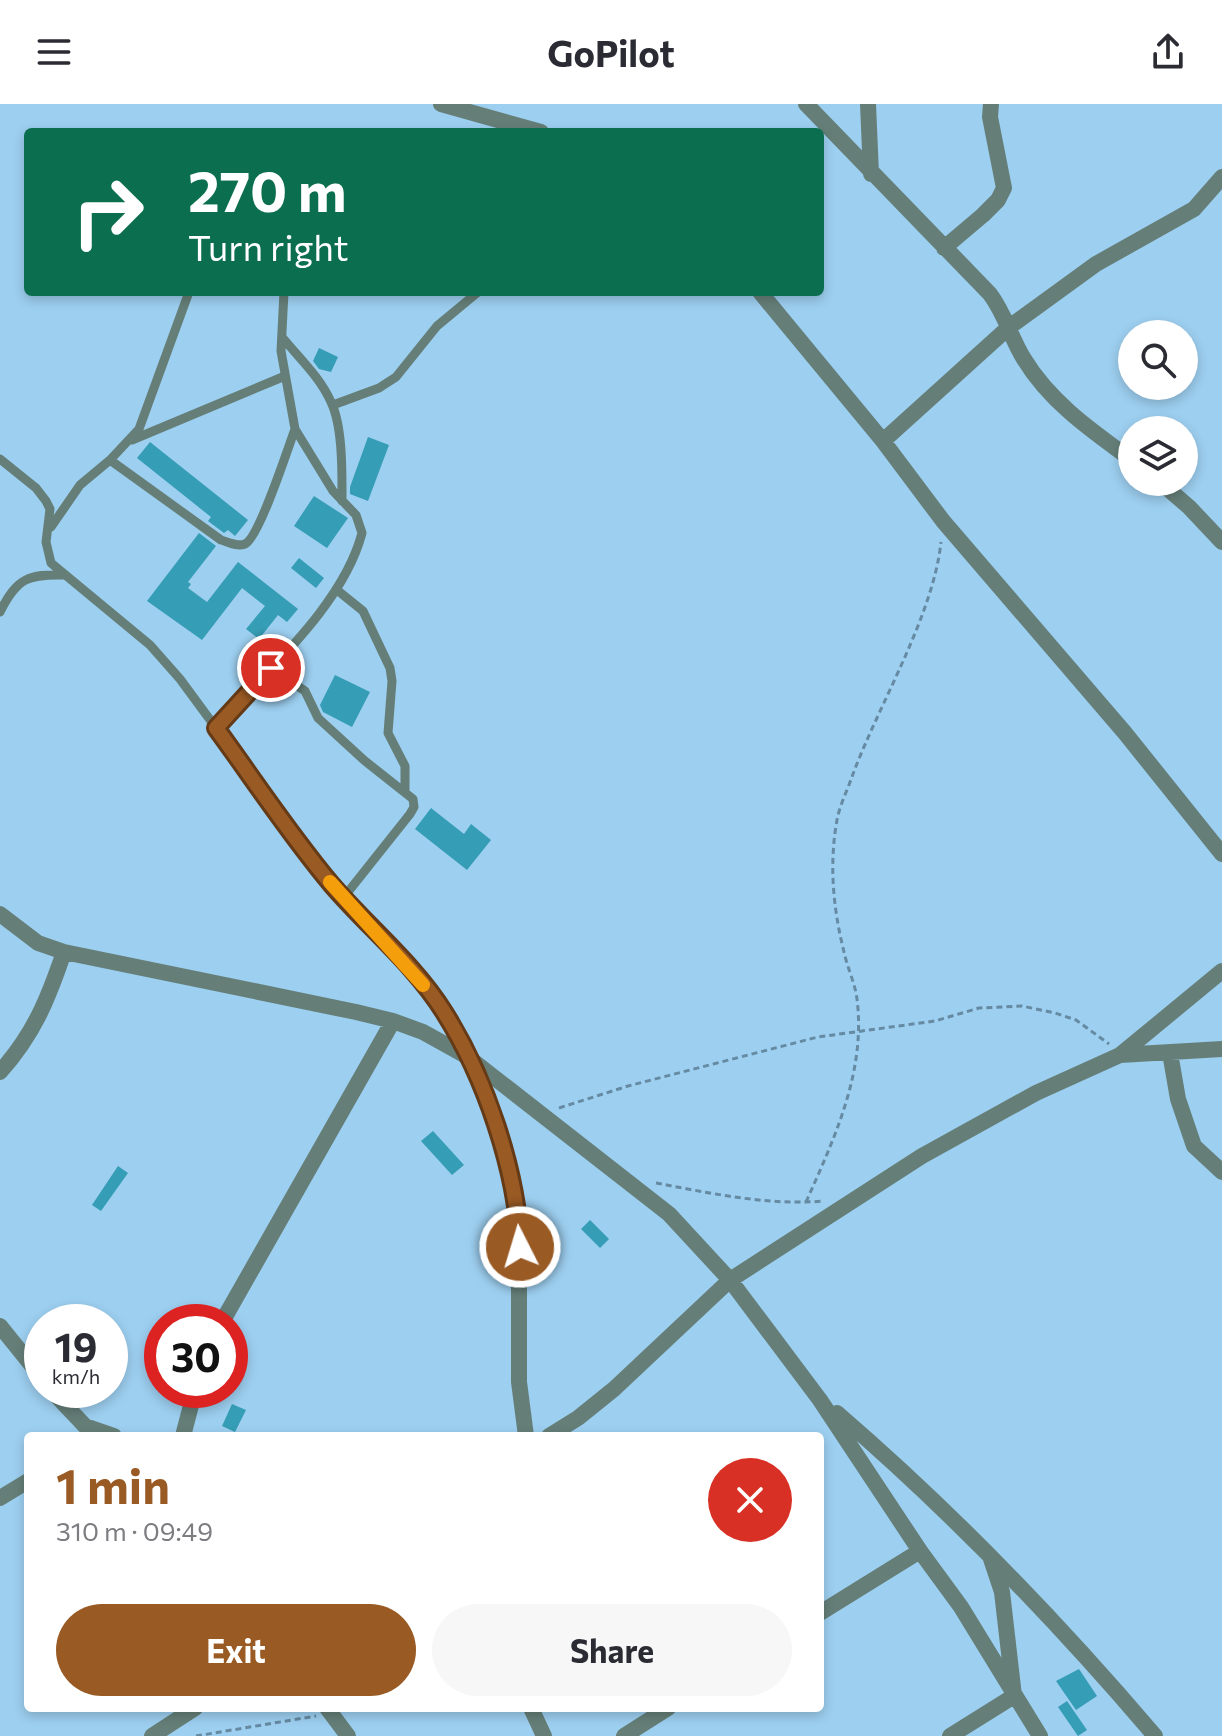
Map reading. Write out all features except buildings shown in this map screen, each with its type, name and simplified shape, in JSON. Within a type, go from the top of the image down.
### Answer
[{"type":"street","points":[[441,104],[527,128]]},
{"type":"street","points":[[806,104],[1000,308],[1025,361],[1065,408],[1118,450]]},
{"type":"street","points":[[868,104],[871,174]]},
{"type":"street","points":[[944,248],[983,215],[998,200],[1004,188],[990,117],[991,104]]},
{"type":"street","points":[[883,441],[1008,328],[1096,264],[1194,209],[1222,177]]},
{"type":"street","points":[[763,296],[883,441],[943,521],[1125,733],[1222,854]]},
{"type":"street","points":[[1176,496],[1222,542]]},
{"type":"street","points":[[0,914],[38,943],[64,952],[393,1021],[423,1032],[468,1057],[669,1214],[730,1280],[820,1400],[961,1607],[1040,1736]]},
{"type":"street","points":[[0,1072],[23,1045],[39,1018],[64,952]]},
{"type":"street","points":[[555,1432],[614,1389],[730,1280],[922,1156],[1036,1093],[1120,1055],[1222,971]]},
{"type":"street","points":[[232,1304],[393,1021]]},
{"type":"street","points":[[1120,1055],[1222,1049]]},
{"type":"street","points":[[1170,1053],[1178,1099],[1194,1146],[1222,1172]]},
{"type":"street","points":[[468,1057],[500,1132],[519,1223],[519,1382],[525,1432]]},
{"type":"street","points":[[0,1326],[24,1356]]},
{"type":"street","points":[[820,1400],[911,1479],[990,1555],[1063,1629],[1155,1736]]},
{"type":"street","points":[[67,1408],[77,1420],[99,1432]]},
{"type":"street","points":[[184,1432],[190,1408]]},
{"type":"street","points":[[0,1498],[24,1483]]},
{"type":"street","points":[[824,1611],[920,1551]]},
{"type":"street","points":[[990,1555],[1002,1592],[1014,1696]]},
{"type":"street","points":[[950,1736],[1014,1696]]},
{"type":"street","points":[[152,1736],[189,1712]]},
{"type":"street","points":[[331,1712],[348,1736]]},
{"type":"street","points":[[533,1712],[544,1736]]},
{"type":"street","points":[[624,1736],[662,1712]]},
{"type":"lane","points":[[49,529],[80,485],[129,442],[139,429],[188,296]]},
{"type":"lane","points":[[216,728],[337,590],[350,567],[362,533],[360,523],[310,458],[295,429],[285,376],[282,337],[284,296]]},
{"type":"lane","points":[[333,405],[379,388],[396,377],[437,326],[473,296]]},
{"type":"lane","points":[[282,337],[320,382],[333,405],[340,445],[342,501]]},
{"type":"lane","points":[[129,442],[285,376]]},
{"type":"lane","points":[[110,460],[221,540],[236,545],[245,544],[252,538],[262,518],[295,429]]},
{"type":"lane","points":[[0,459],[36,488],[50,509],[46,542],[51,563],[150,645],[180,679],[282,820],[344,897],[394,950],[444,1011],[468,1057]]},
{"type":"lane","points":[[0,612],[19,582],[31,576],[65,575]]},
{"type":"lane","points":[[337,590],[363,611],[390,668],[392,693],[388,733],[405,766],[405,791]]},
{"type":"lane","points":[[271,668],[305,691],[318,718],[413,799],[414,807],[410,814],[344,897]]},
{"type":"path","points":[[806,1202],[829,1151],[854,1080],[857,998],[834,899],[831,856],[838,816],[867,738],[929,594],[939,561],[943,521]]},
{"type":"path","points":[[542,1116],[586,1098],[818,1037],[935,1021],[979,1008],[1022,1006],[1076,1020],[1100,1035],[1120,1055]]},
{"type":"path","points":[[647,1181],[716,1194],[806,1202],[828,1200]]},
{"type":"path","points":[[196,1736],[325,1712]]},
{"type":"slow traffic","points":[[330,882],[423,985]]},
{"type":"route","points":[[271,668],[216,728],[331,884],[444,1011],[468,1057],[500,1132],[519,1223],[520,1247]]}]
